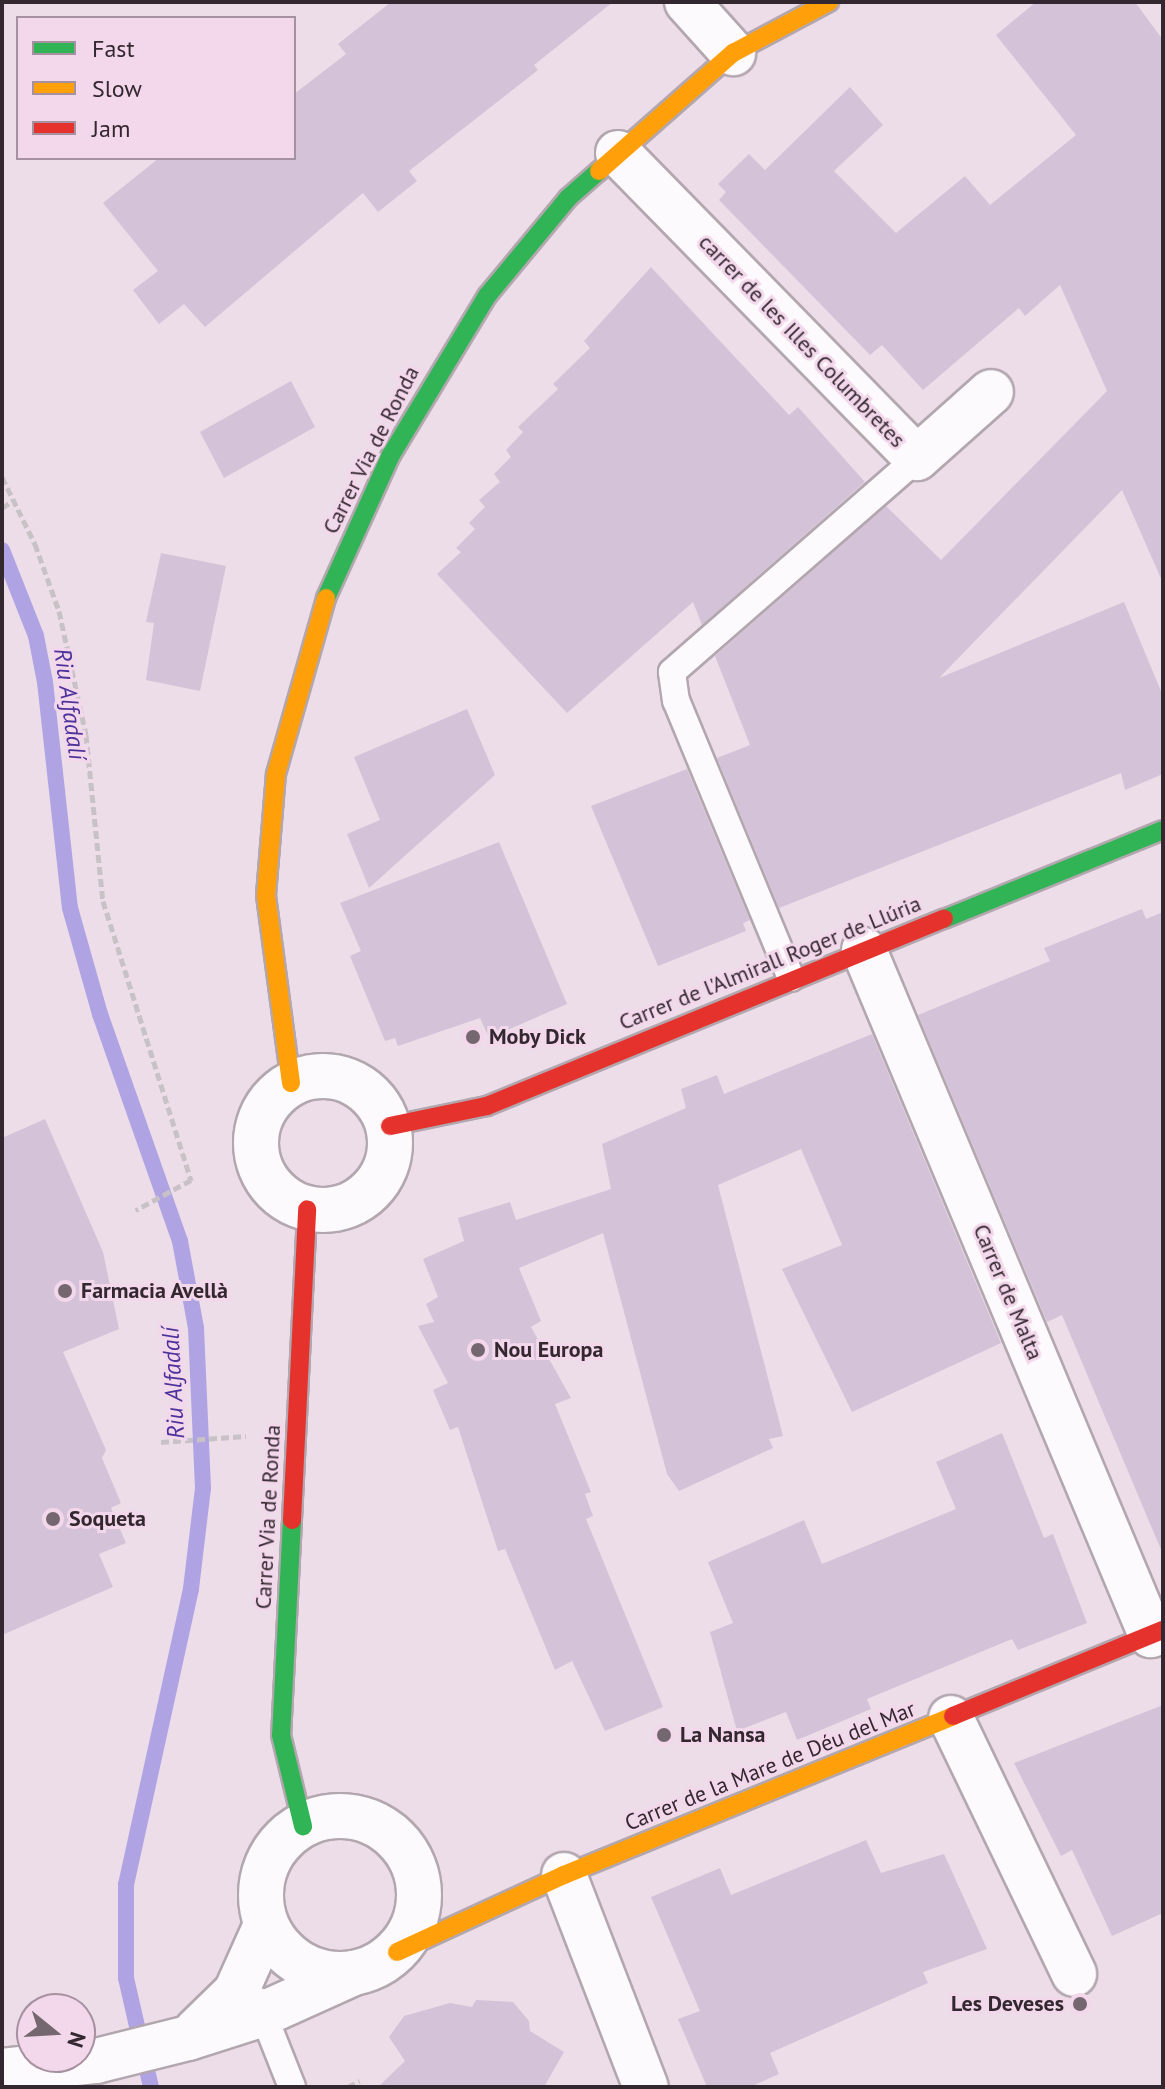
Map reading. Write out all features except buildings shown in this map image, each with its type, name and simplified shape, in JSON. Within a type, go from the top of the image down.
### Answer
[{"type":"street","points":[[687,2],[733,53]]},
{"type":"street","name":"Carrer Via de Ronda","points":[[291,1083],[271,956],[268,839],[289,720],[320,612],[391,455],[464,330],[568,198],[733,53],[829,2]]},
{"type":"street","name":"carrer de les Illes Columbretes","points":[[618,153],[917,458],[991,392]]},
{"type":"street","name":"Carrer de l'Almirall Roger de Llúria","points":[[390,1126],[487,1106],[791,978],[1163,830]]},
{"type":"street","name":"Carrer de Malta","points":[[864,950],[1157,1632]]},
{"type":"street","points":[[310,1076],[350,1081],[367,1091],[390,1126],[385,1171],[371,1190],[352,1204],[307,1209],[283,1197],[265,1177],[255,1144],[265,1108],[291,1083],[310,1076]]},
{"type":"street","name":"Carrer Via de Ronda","points":[[303,1826],[281,1735],[307,1209]]},
{"type":"street","name":"Carrer de la Mare de Déu del Mar","points":[[397,1952],[564,1875],[1157,1632]]},
{"type":"street","points":[[951,1718],[1074,1974]]},
{"type":"street","points":[[2,2071],[96,2061],[188,2038],[263,2014],[354,1973],[397,1952],[413,1928],[420,1902],[418,1874],[406,1849],[387,1829],[362,1817],[336,1814],[303,1826],[273,1852],[262,1875],[260,1900],[266,1925],[298,1964],[322,1973],[354,1973]]},
{"type":"street","points":[[564,1875],[646,2087]]},
{"type":"street","points":[[188,2038],[236,1992],[266,1925]]},
{"type":"lane","points":[[791,978],[676,701],[672,672],[917,458]]},
{"type":"lane","points":[[247,1973],[292,2087]]},
{"type":"path","points":[[2,477],[48,577],[74,666],[103,901],[191,1180],[136,1210]]},
{"type":"path","points":[[2,508],[14,500]]},
{"type":"path","points":[[161,1442],[251,1436]]},
{"type":"path","points":[[348,2087],[360,2081]]},
{"type":"waterway","name":"Riu Alfadalí","points":[[2,550],[36,636],[45,682],[70,908],[100,1014],[180,1241],[196,1328],[203,1488],[191,1589],[126,1885],[126,1978],[151,2087]]},
{"type":"traffic: fast","points":[[326,598],[391,455],[487,296],[568,198],[599,171]]},
{"type":"traffic: fast","points":[[944,919],[1163,830]]},
{"type":"traffic: fast","points":[[292,1520],[281,1735],[303,1826]]},
{"type":"traffic: slow","points":[[599,171],[733,53],[829,2]]},
{"type":"traffic: slow","points":[[291,1083],[266,895],[276,774],[326,598]]},
{"type":"traffic: slow","points":[[397,1952],[564,1875],[953,1716]]},
{"type":"traffic: jam","points":[[390,1126],[487,1106],[944,919]]},
{"type":"traffic: jam","points":[[292,1520],[307,1209]]},
{"type":"traffic: jam","points":[[953,1716],[1163,1630]]},
{"type":"place","name":"Moby Dick","points":[[473,1037]]},
{"type":"place","name":"Farmacia Avellà","points":[[65,1291]]},
{"type":"place","name":"Nou Europa","points":[[478,1350]]},
{"type":"place","name":"Soqueta","points":[[53,1519]]},
{"type":"place","name":"La Nansa","points":[[664,1735]]},
{"type":"place","name":"Les Deveses","points":[[1080,2004]]}]
